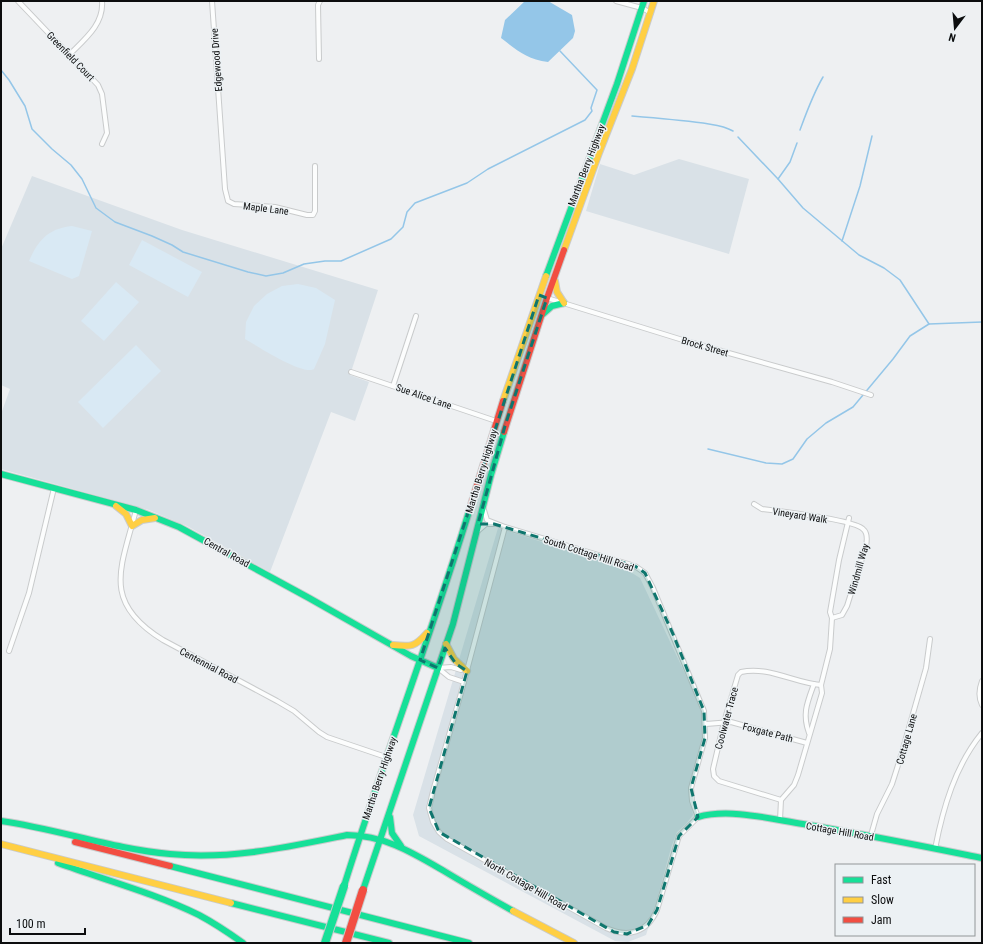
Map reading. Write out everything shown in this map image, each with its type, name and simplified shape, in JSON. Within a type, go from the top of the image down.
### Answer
[{"type":"main road","name":"Martha Berry Highway","points":[[346,943],[456,613],[483,505],[505,426],[555,276],[632,69],[654,1]]},
{"type":"main road","name":"Martha Berry Highway","points":[[325,943],[386,757],[454,560],[496,422],[539,296],[617,84],[643,5]]},
{"type":"main road","points":[[542,315],[552,306],[564,303],[557,292],[555,276]]},
{"type":"main road","points":[[496,422],[505,426]]},
{"type":"main road","name":"Central Road","points":[[1,474],[136,510],[156,517],[189,532],[420,660],[438,668]]},
{"type":"main road","points":[[114,504],[126,514],[132,526],[142,520],[156,517]]},
{"type":"main road","points":[[393,645],[411,647],[416,645],[429,631]]},
{"type":"main road","points":[[446,644],[451,657],[456,664],[466,671]]},
{"type":"main road","points":[[390,810],[391,833],[397,842],[407,850]]},
{"type":"main road","name":"Cottage Hill Road","points":[[698,818],[708,814],[725,813],[780,820],[871,835],[982,858]]},
{"type":"main road","points":[[1,822],[22,824],[140,850],[205,856],[260,852],[347,835],[380,838],[407,850],[502,905],[574,943]]},
{"type":"main road","points":[[1,822],[469,943]]},
{"type":"main road","points":[[1,844],[389,943]]},
{"type":"main road","points":[[25,850],[178,905],[201,917],[243,943]]},
{"type":"street","name":"Greenfield Court","points":[[18,1],[98,85],[102,94],[107,133],[102,144]]},
{"type":"street","points":[[70,54],[92,32],[100,16],[102,1]]},
{"type":"street","name":"Edgewood Drive","points":[[212,1],[220,120]]},
{"type":"street","points":[[319,59],[318,5],[320,1]]},
{"type":"street","points":[[616,1],[643,5],[651,13]]},
{"type":"street","name":"Maple Lane","points":[[220,120],[225,189],[228,201],[230,203],[275,207],[314,215],[315,166]]},
{"type":"street","name":"Brock Street","points":[[539,296],[871,395]]},
{"type":"street","points":[[393,386],[416,316]]},
{"type":"street","name":"Sue Alice Lane","points":[[351,372],[496,422]]},
{"type":"street","points":[[9,651],[29,593],[54,488]]},
{"type":"street","name":"Vineyard Walk","points":[[754,504],[762,509],[848,520]]},
{"type":"street","points":[[483,505],[487,520],[494,524]]},
{"type":"street","name":"Centennial Road","points":[[136,510],[121,564],[120,582],[124,600],[130,613],[148,631],[289,708],[327,737],[386,757]]},
{"type":"street","name":"Windmill Way","points":[[781,800],[794,785],[822,693],[821,685],[830,649],[832,618],[830,612],[848,520],[862,527],[865,531],[867,540],[847,606],[842,615],[832,618]]},
{"type":"street","points":[[476,533],[486,524],[494,524]]},
{"type":"street","name":"South Cottage Hill Road","points":[[494,524],[635,566],[645,574],[673,634],[704,711],[706,724],[705,738],[691,788],[692,801],[698,818]]},
{"type":"street","points":[[464,682],[505,527]]},
{"type":"street","name":"Cottage Lane","points":[[871,835],[876,814],[892,784],[900,759],[926,668],[930,639]]},
{"type":"street","name":"Central Road","points":[[438,668],[451,668],[466,671]]},
{"type":"street","name":"Central Road","points":[[438,668],[449,677],[464,682]]},
{"type":"street","name":"Coolwater Trace","points":[[781,800],[719,781],[714,776],[713,769],[724,722],[736,683],[741,672],[747,670],[776,673],[821,685]]},
{"type":"street","points":[[982,681],[979,690],[982,705]]},
{"type":"street","name":"North Cottage Hill Road","points":[[464,682],[432,791],[429,808],[436,827],[447,839],[614,932],[627,934],[641,930],[653,919],[679,836],[698,818]]},
{"type":"street","name":"Windmill Way","points":[[809,733],[805,721],[805,711],[814,684]]},
{"type":"street","name":"Foxgate Path","points":[[706,724],[731,722],[807,743]]},
{"type":"street","points":[[935,849],[941,819],[954,782],[972,746],[982,733]]},
{"type":"street","points":[[780,820],[781,800]]},
{"type":"highlighted area","points":[[539,295],[547,298],[505,426],[478,524],[494,524],[635,566],[645,573],[673,634],[704,711],[705,738],[691,788],[698,817],[679,836],[657,910],[648,925],[627,934],[614,932],[439,832],[429,808],[467,671],[456,664],[445,648],[438,668],[420,660]]},
{"type":"shaded area","points":[[679,159],[749,179],[729,254],[586,211],[600,164],[634,175]]},
{"type":"shaded area","points":[[32,176],[182,230],[378,290],[350,375],[369,382],[355,421],[331,412],[270,572],[187,526],[149,510],[1,469],[1,414],[10,389],[1,385],[1,249]]},
{"type":"shaded area","points":[[72,226],[92,231],[79,276],[72,279],[29,261],[40,241],[56,230]]},
{"type":"shaded area","points":[[142,240],[202,272],[188,297],[129,265]]},
{"type":"shaded area","points":[[116,282],[139,302],[104,341],[81,321]]},
{"type":"shaded area","points":[[298,284],[316,288],[335,300],[325,344],[314,369],[309,370],[280,359],[245,339],[246,322],[254,306],[267,294],[282,286]]},
{"type":"shaded area","points":[[136,345],[161,371],[103,428],[78,402]]},
{"type":"shaded area","points":[[498,528],[624,568],[640,578],[697,699],[701,711],[703,732],[701,745],[690,782],[689,792],[693,815],[677,832],[646,935],[628,942],[615,941],[419,836],[413,815]]},
{"type":"water","points":[[525,1],[548,1],[572,15],[575,31],[573,38],[548,62],[528,57],[501,38],[505,20]]},
{"type":"waterway","points":[[1,70],[25,106],[32,129],[71,165],[82,179],[96,208],[115,222],[152,236],[183,252],[266,276],[283,273],[304,264],[325,261],[341,261],[391,239],[403,227],[407,212],[415,203],[467,183],[488,169],[585,120],[592,111],[591,108],[597,90],[560,51]]},
{"type":"waterway","points":[[800,130],[813,96],[823,77]]},
{"type":"waterway","points":[[632,116],[703,123],[722,126],[733,131]]},
{"type":"waterway","points":[[842,241],[860,186],[872,136]]},
{"type":"waterway","points":[[738,137],[803,208],[859,255],[884,268],[900,280],[929,324]]},
{"type":"waterway","points":[[778,179],[790,162],[797,143]]},
{"type":"waterway","points":[[708,449],[766,463],[782,464],[793,459],[807,439],[826,423],[853,407],[910,336],[929,324],[982,322]]},
{"type":"traffic: fast","points":[[546,276],[617,84],[644,1]]},
{"type":"traffic: fast","points":[[543,314],[552,306],[564,303]]},
{"type":"traffic: fast","points":[[363,890],[453,624],[491,475],[504,432]]},
{"type":"traffic: fast","points":[[1,474],[136,510],[179,527],[411,656],[438,668]]},
{"type":"traffic: fast","points":[[344,886],[470,508]]},
{"type":"traffic: fast","points":[[698,817],[723,814],[764,817],[982,858]]},
{"type":"traffic: fast","points":[[390,817],[392,833],[401,846]]},
{"type":"traffic: fast","points":[[1,821],[128,848],[170,854],[237,854],[281,848],[347,835],[373,838],[398,846],[513,911]]},
{"type":"traffic: fast","points":[[58,863],[147,893],[182,907],[210,921],[243,943]]},
{"type":"traffic: fast","points":[[170,866],[469,943]]},
{"type":"traffic: fast","points":[[325,943],[344,886]]},
{"type":"traffic: fast","points":[[231,903],[389,943]]},
{"type":"traffic: slow","points":[[564,250],[599,153],[632,69],[654,1]]},
{"type":"traffic: slow","points":[[503,401],[546,276]]},
{"type":"traffic: slow","points":[[555,281],[557,292],[564,303]]},
{"type":"traffic: slow","points":[[116,506],[126,514],[132,526],[142,520],[155,518]]},
{"type":"traffic: slow","points":[[393,645],[412,645],[419,641],[427,633]]},
{"type":"traffic: slow","points":[[446,644],[454,659],[467,671]]},
{"type":"traffic: slow","points":[[1,844],[231,903]]},
{"type":"traffic: slow","points":[[513,911],[574,943]]},
{"type":"traffic: jam","points":[[504,432],[564,250]]},
{"type":"traffic: jam","points":[[470,508],[503,401]]},
{"type":"traffic: jam","points":[[75,842],[170,866]]},
{"type":"traffic: jam","points":[[346,943],[363,890]]}]
